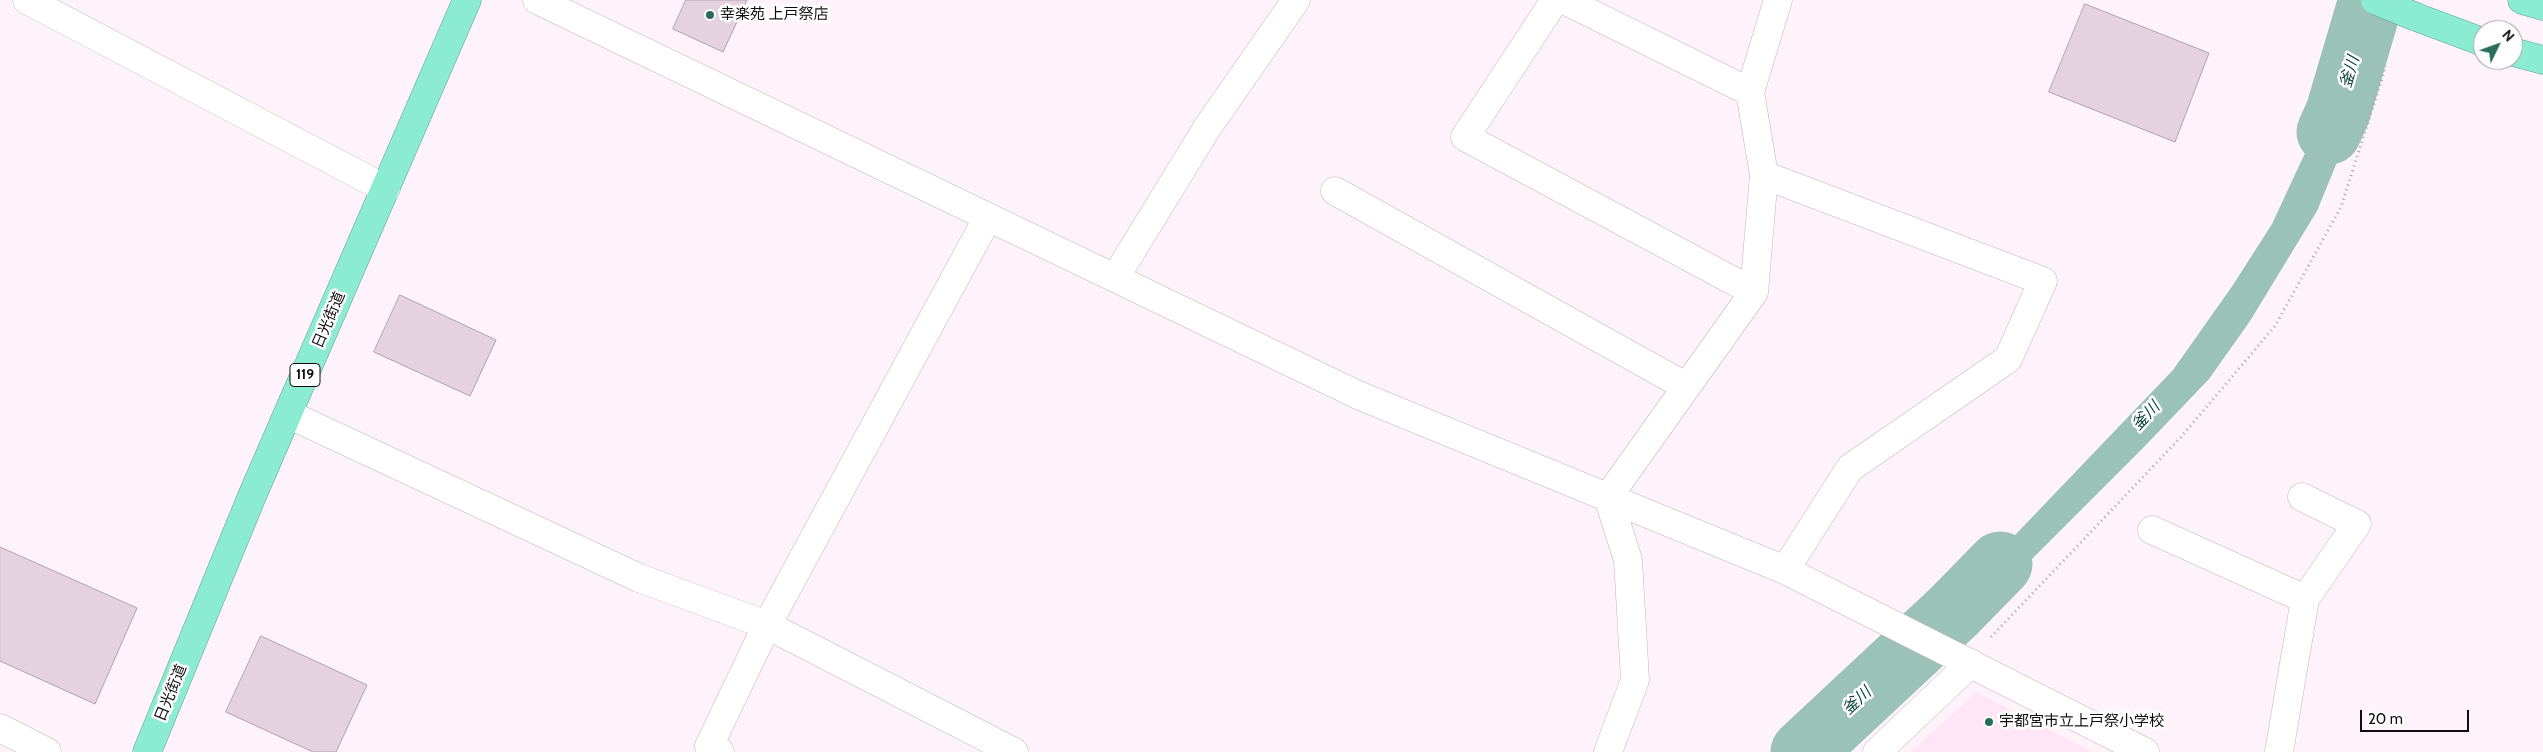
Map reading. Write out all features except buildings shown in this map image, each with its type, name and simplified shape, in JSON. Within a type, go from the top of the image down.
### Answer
[{"type":"highway","name":"日光街道","points":[[146,752],[288,414],[467,0]]},
{"type":"highway","points":[[2376,0],[2473,38]]},
{"type":"highway","points":[[2522,0],[2543,6]]},
{"type":"highway","points":[[2523,55],[2543,60]]},
{"type":"street","points":[[27,0],[386,189]]},
{"type":"street","points":[[537,0],[1358,395],[1785,570],[2145,752]]},
{"type":"street","points":[[1115,278],[1207,128],[1296,0]]},
{"type":"street","points":[[1555,0],[1465,137],[1754,292]]},
{"type":"street","points":[[1564,0],[1750,92]]},
{"type":"street","points":[[1608,496],[1754,292],[1764,175],[1750,92],[1778,0]]},
{"type":"street","points":[[1764,175],[2043,281],[2008,359],[1850,468],[1785,570]]},
{"type":"street","points":[[1335,191],[1685,386]]},
{"type":"street","points":[[720,752],[709,746],[767,625],[988,216]]},
{"type":"street","points":[[288,414],[639,578],[767,625],[1014,752]]},
{"type":"street","points":[[1608,496],[1628,560],[1635,680],[1608,752]]},
{"type":"street","points":[[2279,752],[2305,599],[2357,524],[2302,497]]},
{"type":"street","points":[[2152,530],[2305,599]]},
{"type":"street","points":[[1877,752],[1972,663]]},
{"type":"street","points":[[0,728],[47,752]]},
{"type":"path","points":[[1972,663],[1987,642],[2181,437],[2274,326],[2341,207],[2386,66]]},
{"type":"shaded area","name":"宇都宮市立上戸祭小学校","points":[[1976,692],[2093,752],[1911,752]]},
{"type":"water","points":[[2340,40],[2372,54],[2344,145],[2317,211],[2250,321],[2209,379],[2142,449],[1955,636],[1926,621],[2017,533],[2173,370],[2233,285],[2272,224],[2312,138]]},
{"type":"water","points":[[1882,660],[1910,676],[1832,752],[1788,752]]},
{"type":"waterway","name":"釜川","points":[[2329,132],[2338,112],[2371,0]]},
{"type":"waterway","name":"釜川","points":[[1803,752],[1953,612],[2000,564]]},
{"type":"place","name":"幸楽苑 上戸祭店","points":[[710,15]]},
{"type":"place","name":"宇都宮市立上戸祭小学校","points":[[1989,722]]}]
